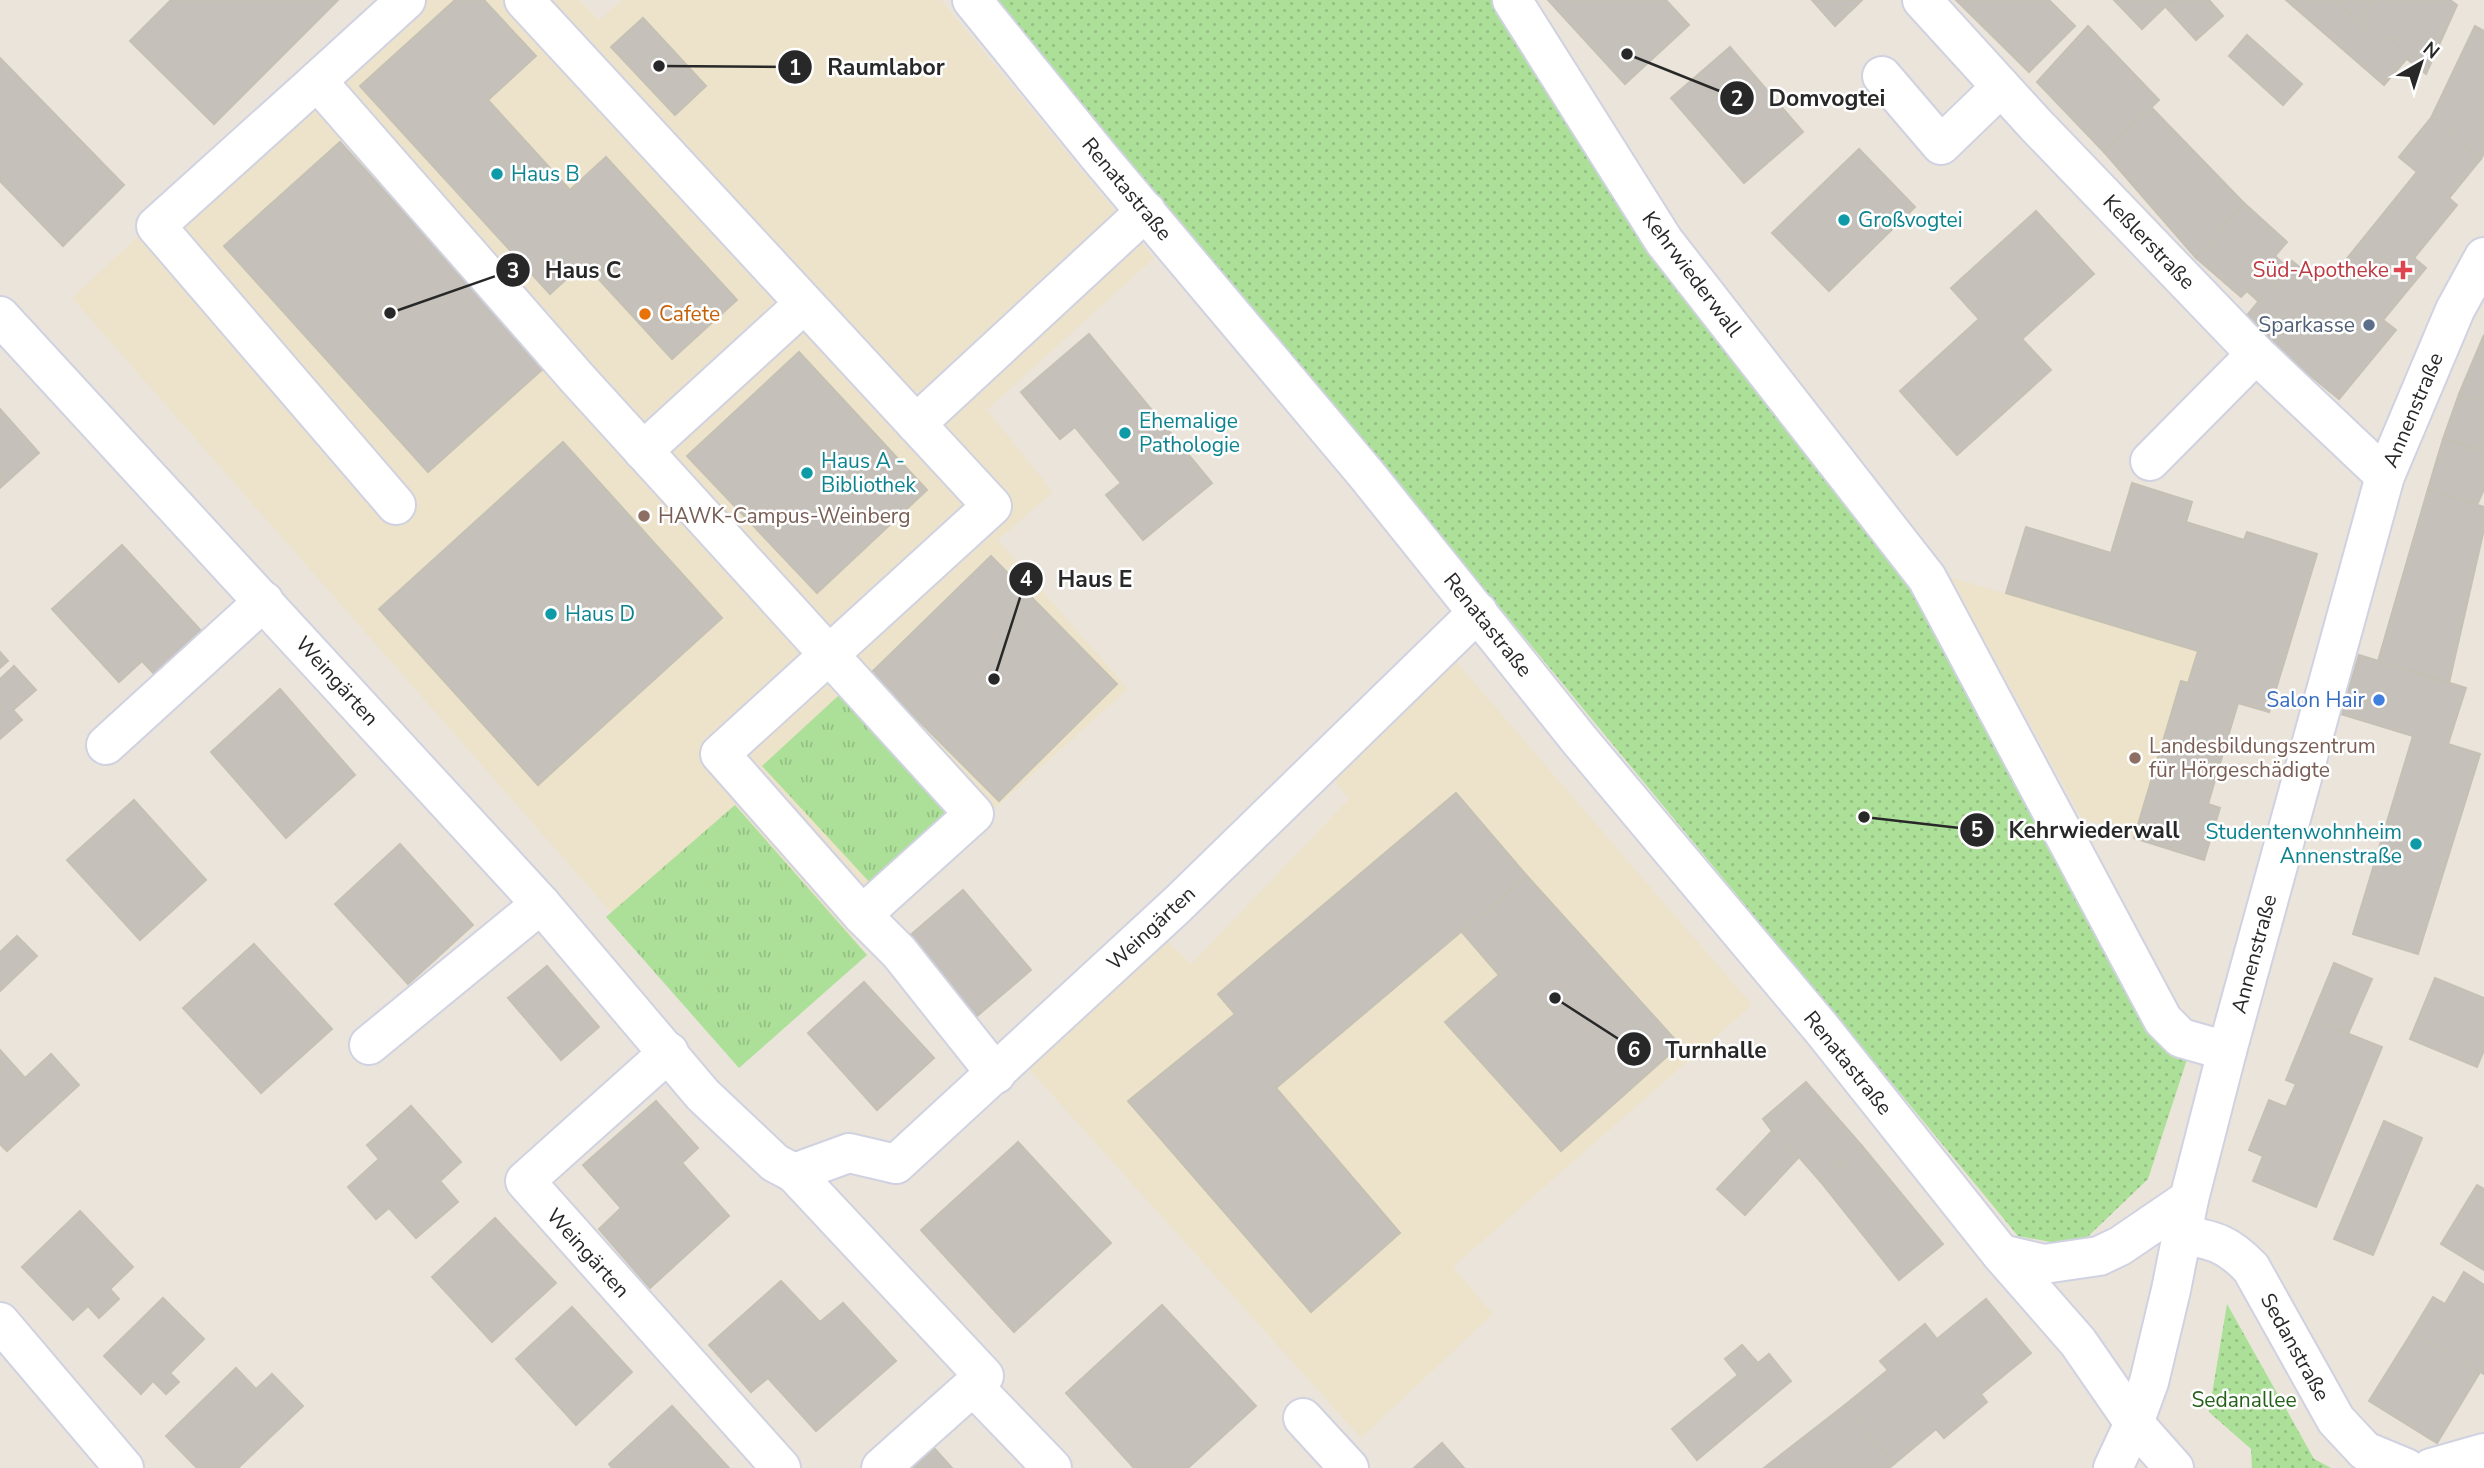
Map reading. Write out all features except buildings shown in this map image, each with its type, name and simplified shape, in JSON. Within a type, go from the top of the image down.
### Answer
[{"type":"street","points":[[397,505],[156,226],[406,0]]},
{"type":"street","points":[[524,0],[992,506],[720,754],[862,915],[899,952],[996,1074]]},
{"type":"street","name":"Renatastraße","points":[[971,0],[1366,474],[1581,742],[1821,1028],[2001,1254],[2078,1342],[2134,1423],[2175,1468]]},
{"type":"street","name":"Kehrwiederwall","points":[[1512,0],[1664,241],[1927,578],[2163,1020],[2181,1038],[2227,1051]]},
{"type":"street","name":"Keßlerstraße","points":[[1922,0],[2035,124],[2256,354],[2385,476]]},
{"type":"street","points":[[1882,76],[1941,145],[2001,87]]},
{"type":"street","points":[[317,80],[643,451],[974,814],[862,915]]},
{"type":"street","points":[[916,424],[1146,211]]},
{"type":"street","name":"Annenstraße","points":[[2113,1468],[2134,1423],[2148,1382],[2185,1217],[2227,1051],[2385,476],[2455,310],[2484,257]]},
{"type":"street","points":[[643,451],[804,304]]},
{"type":"street","name":"Weingärten","points":[[0,316],[541,904],[704,1095],[775,1163],[794,1173],[984,1376],[973,1386]]},
{"type":"street","points":[[2150,461],[2256,354]]},
{"type":"street","points":[[106,745],[264,601]]},
{"type":"street","name":"Weingärten","points":[[794,1173],[849,1153],[896,1164],[1177,905],[1478,612]]},
{"type":"street","points":[[369,1045],[541,904]]},
{"type":"street","name":"Weingärten","points":[[668,1052],[525,1181],[780,1468]]},
{"type":"street","points":[[2001,1254],[2044,1264],[2099,1256],[2185,1217]]},
{"type":"street","name":"Sedanstraße","points":[[2185,1217],[2210,1240],[2233,1250],[2251,1268],[2336,1419],[2365,1451],[2406,1468]]},
{"type":"street","points":[[0,1322],[124,1468]]},
{"type":"street","points":[[881,1468],[973,1386],[1052,1468]]},
{"type":"street","points":[[1303,1419],[1349,1468]]},
{"type":"street","points":[[2431,1468],[2484,1453]]},
{"type":"shaded area","name":"HAWK-Campus-Weinberg","points":[[391,0],[579,0],[599,20],[622,0],[941,0],[1154,258],[987,410],[1053,492],[998,540],[1128,689],[729,1047],[72,298]]},
{"type":"shaded area","name":"Landesbildungszentrum für Hörgeschädigte","points":[[1950,577],[2198,651],[2189,683],[2269,712],[2238,704],[2208,804],[2204,860],[2134,838],[2081,817]]},
{"type":"shaded area","points":[[1454,659],[1752,1005],[1453,1267],[1493,1314],[1361,1438],[1027,1067],[1167,941],[1191,964],[1349,799],[1325,768]]},
{"type":"green space","points":[[989,0],[1497,0],[1917,587],[2191,1047],[2148,1179],[2077,1247],[2018,1236],[1445,541]]},
{"type":"green space","points":[[850,685],[961,808],[874,887],[762,766]]},
{"type":"green space","points":[[735,805],[867,955],[739,1068],[606,917]]},
{"type":"green space","name":"Sedanallee","points":[[2227,1304],[2314,1459],[2331,1468],[2252,1468],[2251,1449],[2209,1412]]},
{"type":"place","name":"Domvogtei","points":[[1627,54]]},
{"type":"place","name":"Raumlabor","points":[[659,66]]},
{"type":"place","name":"Haus B","points":[[497,174]]},
{"type":"place","name":"Großvogtei","points":[[1844,220]]},
{"type":"place","name":"Süd-Apotheke","points":[[2403,270]]},
{"type":"place","name":"Haus C","points":[[390,313]]},
{"type":"place","name":"Cafete","points":[[645,314]]},
{"type":"place","name":"Sparkasse","points":[[2369,325]]},
{"type":"place","name":"Ehemalige Pathologie","points":[[1125,433]]},
{"type":"place","name":"Haus A - Bibliothek","points":[[807,473]]},
{"type":"place","name":"HAWK-Campus-Weinberg","points":[[644,516]]},
{"type":"place","name":"Haus D","points":[[551,614]]},
{"type":"place","name":"Haus E","points":[[994,679]]},
{"type":"place","name":"Salon Hair","points":[[2379,700]]},
{"type":"place","name":"Landesbildungszentrum für Hörgeschädigte","points":[[2135,758]]},
{"type":"place","name":"Kehrwiederwall","points":[[1864,817]]},
{"type":"place","name":"Studentenwohnheim Annenstraße","points":[[2416,844]]},
{"type":"place","name":"Turnhalle","points":[[1555,998]]}]
